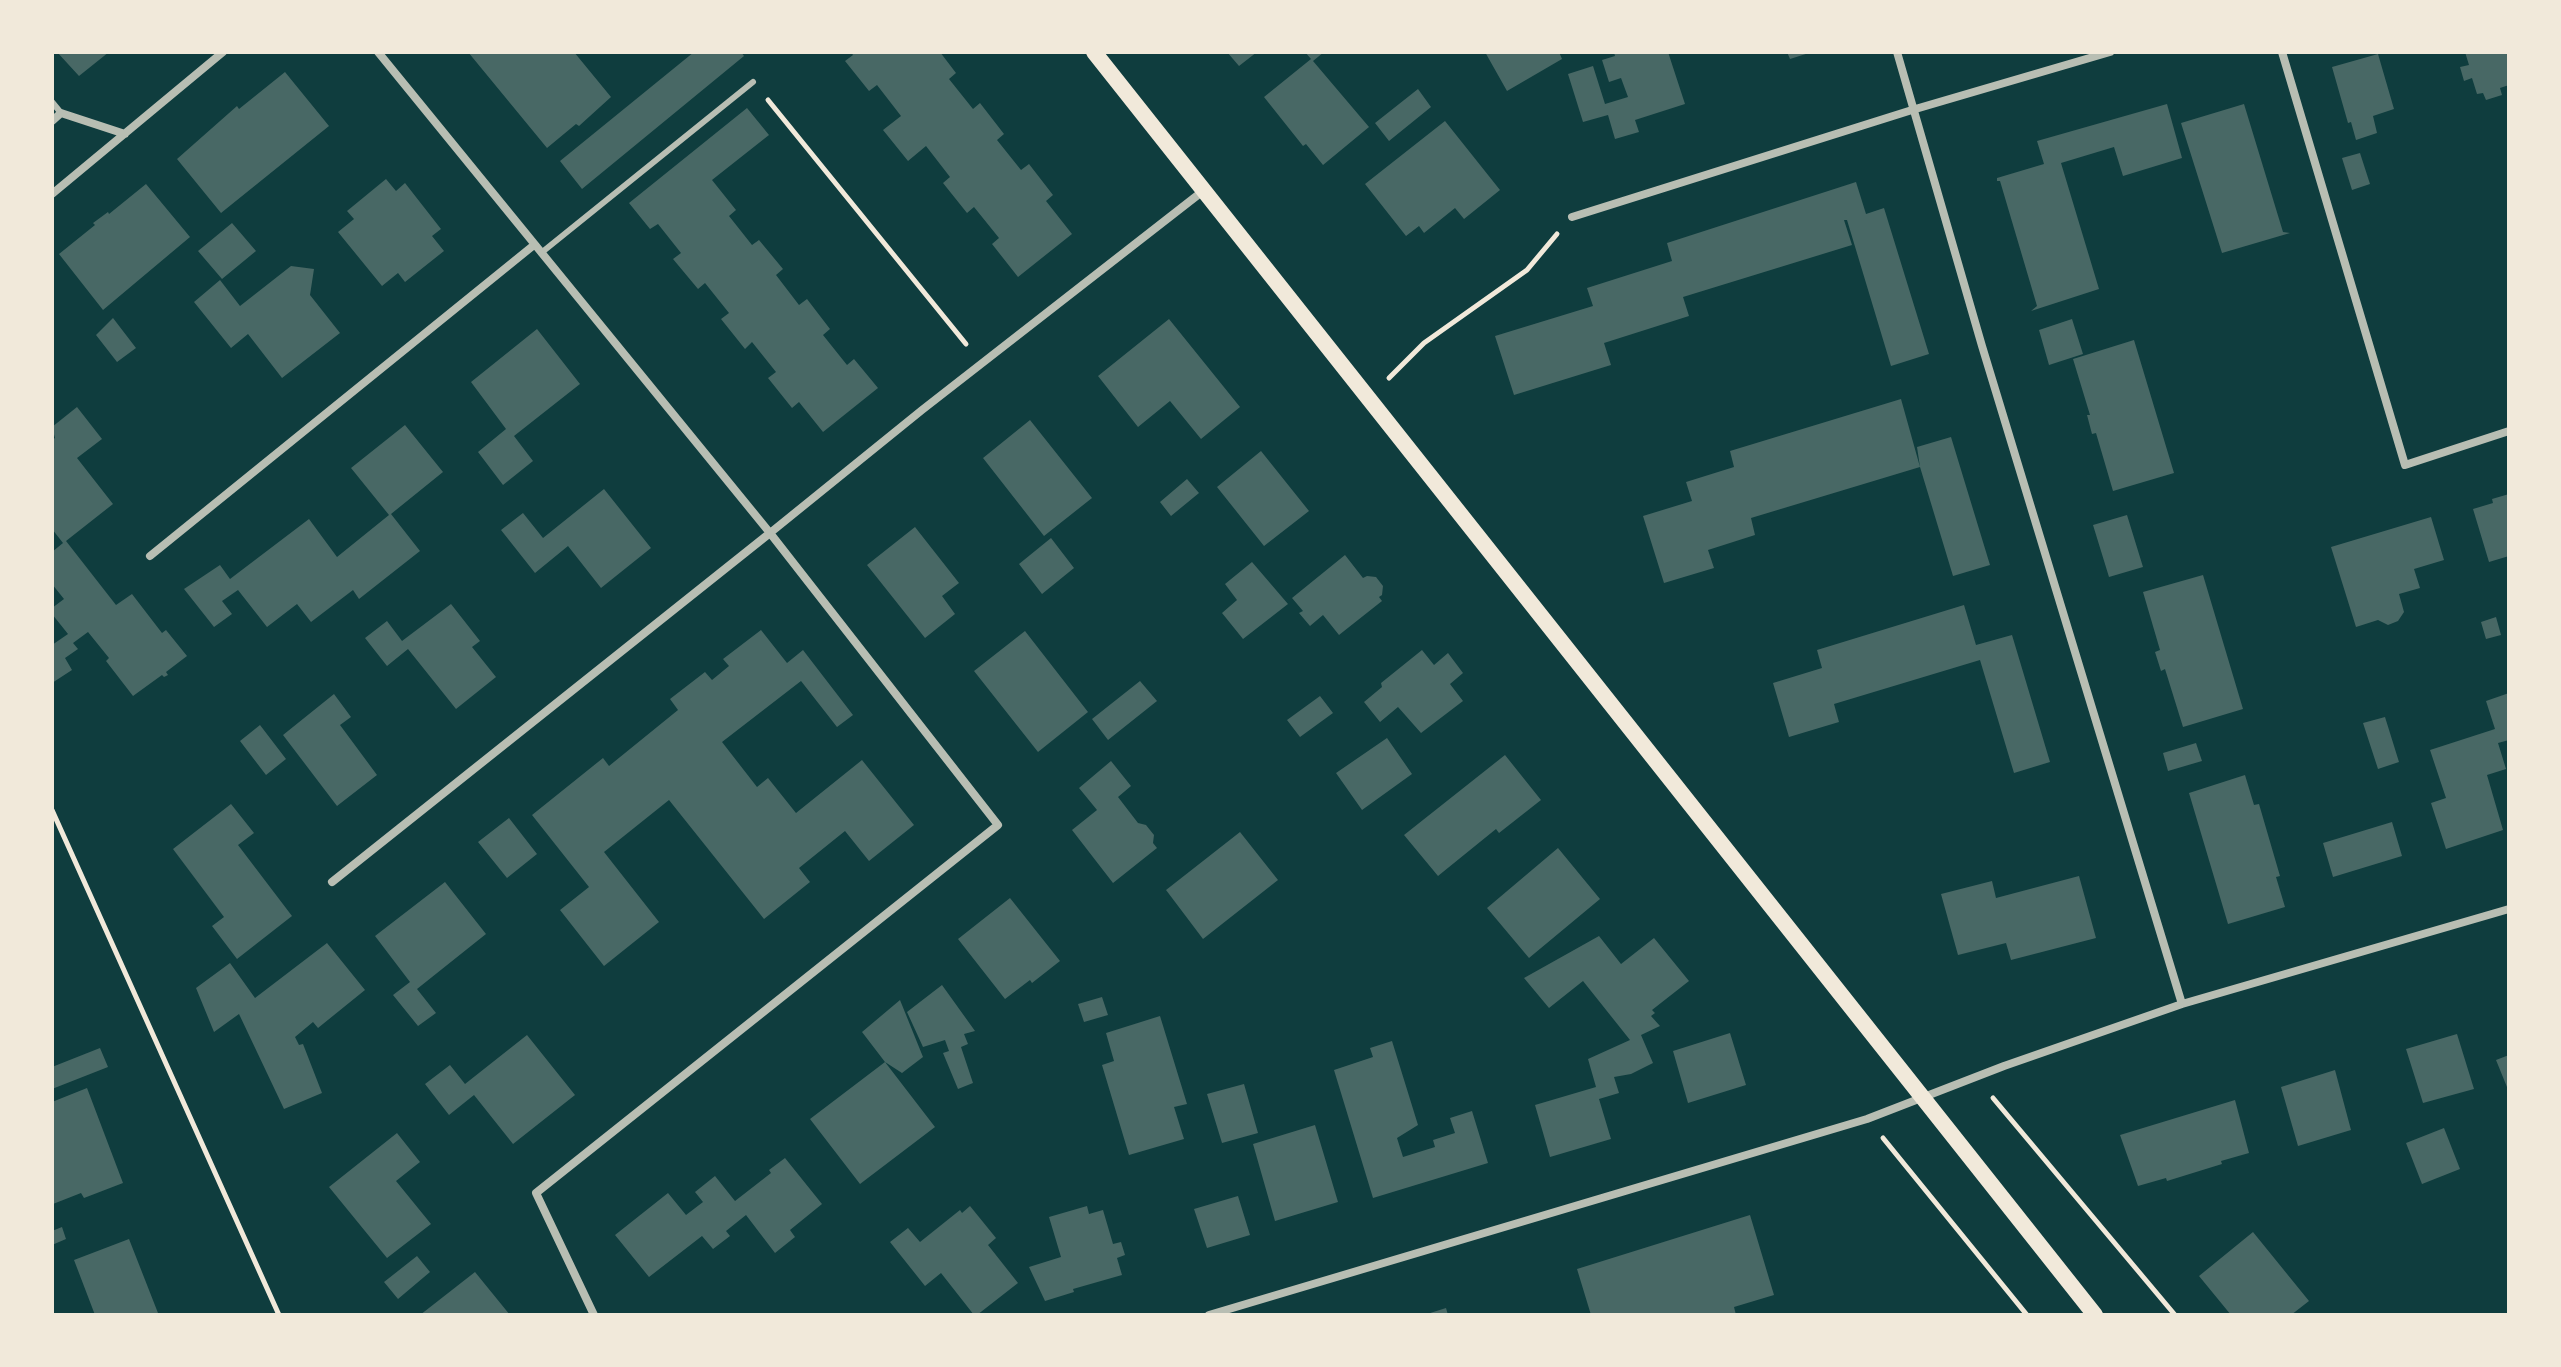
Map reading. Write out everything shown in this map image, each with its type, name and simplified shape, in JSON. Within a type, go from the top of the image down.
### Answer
[{"type":"main road","points":[[1094,52],[2095,1315]]},
{"type":"street","points":[[52,194],[223,52]]},
{"type":"street","points":[[378,52],[770,533],[998,825],[536,1193],[594,1315]]},
{"type":"street","points":[[1897,52],[2182,1004]]},
{"type":"street","points":[[1572,217],[1912,110],[2110,52]]},
{"type":"street","points":[[2282,52],[2405,465],[2509,431]]},
{"type":"street","points":[[52,121],[61,113],[125,134]]},
{"type":"street","points":[[332,882],[982,363],[1203,191]]},
{"type":"street","points":[[150,556],[534,245]]},
{"type":"street","points":[[1209,1315],[1867,1119],[1975,1077],[2182,1004],[2509,909]]},
{"type":"lane","points":[[541,253],[753,82]]},
{"type":"lane","points":[[52,102],[61,113]]},
{"type":"path","points":[[753,82],[982,363]]},
{"type":"path","points":[[1369,398],[1424,343],[1527,270],[1572,217]]},
{"type":"path","points":[[52,810],[279,1315]]},
{"type":"path","points":[[1975,1077],[2175,1315]]},
{"type":"path","points":[[1867,1119],[2027,1315]]},
{"type":"building","points":[[57,52],[109,52],[79,76]]},
{"type":"building","points":[[468,52],[574,52],[611,97],[579,126],[576,124],[547,148]]},
{"type":"building","points":[[694,52],[741,52],[744,56],[582,189],[560,161]]},
{"type":"building","points":[[851,52],[940,52],[956,73],[949,79],[973,109],[980,103],[1004,134],[997,140],[1021,170],[1029,164],[1053,195],[1046,201],[1072,234],[1018,277],[992,244],[999,238],[974,207],[967,213],[943,183],[950,177],[926,146],[908,161],[883,130],[901,116],[877,85],[869,91],[845,61],[853,55]]},
{"type":"building","points":[[1227,52],[1257,52],[1239,66]]},
{"type":"building","points":[[1305,52],[1324,52],[1313,61],[1369,127],[1323,165],[1306,144],[1303,146],[1264,97],[1311,59]]},
{"type":"building","points":[[1485,52],[1559,52],[1562,59],[1507,91]]},
{"type":"building","points":[[1614,52],[1668,52],[1685,104],[1635,120],[1639,132],[1615,139],[1608,115],[1583,122],[1568,74],[1593,66],[1605,104],[1628,97],[1621,78],[1609,82],[1602,60],[1615,56]]},
{"type":"building","points":[[1787,52],[1808,52],[1809,53],[1790,59]]},
{"type":"building","points":[[2465,52],[2509,52],[2509,85],[2500,88],[2502,95],[2486,100],[2483,93],[2477,94],[2472,78],[2464,81],[2460,67],[2469,65]]},
{"type":"building","points":[[2378,54],[2394,109],[2373,116],[2377,133],[2356,140],[2332,67]]},
{"type":"building","points":[[285,72],[329,126],[221,213],[177,159],[237,106],[239,109]]},
{"type":"building","points":[[1418,89],[1431,107],[1389,141],[1375,123]]},
{"type":"building","points":[[2167,104],[2182,158],[2123,176],[2114,147],[2061,163],[2099,289],[2031,311],[2037,306],[1997,178],[2044,164],[2037,141]]},
{"type":"building","points":[[2244,104],[2283,232],[2290,233],[2222,253],[2181,123]]},
{"type":"building","points":[[747,108],[769,135],[712,180],[736,210],[729,216],[752,245],[759,240],[783,269],[776,275],[799,305],[807,299],[830,329],[823,335],[847,365],[854,359],[878,388],[823,432],[799,402],[792,408],[768,378],[776,372],[752,342],[745,349],[721,319],[729,313],[705,283],[698,289],[673,259],[681,253],[658,224],[650,229],[629,203]]},
{"type":"building","points":[[1445,121],[1500,190],[1464,219],[1455,208],[1424,233],[1419,226],[1406,236],[1365,184]]},
{"type":"building","points":[[2360,153],[2370,184],[2352,190],[2342,158]]},
{"type":"building","points":[[386,179],[396,191],[405,183],[441,229],[432,236],[444,251],[405,282],[398,273],[382,286],[338,232],[354,219],[347,211]]},
{"type":"building","points":[[1856,182],[1866,214],[1884,208],[1929,354],[1891,366],[1847,220],[1844,220],[1852,245],[1683,297],[1689,316],[1604,343],[1611,365],[1514,395],[1495,336],[1593,306],[1587,288],[1672,261],[1667,243]]},
{"type":"building","points":[[146,184],[190,237],[103,310],[59,254],[95,225],[93,223]]},
{"type":"building","points":[[232,223],[256,251],[222,279],[198,251]]},
{"type":"building","points":[[291,266],[314,269],[310,295],[340,333],[282,378],[248,334],[231,348],[194,302],[220,280],[240,306]]},
{"type":"building","points":[[113,318],[136,348],[117,362],[96,335]]},
{"type":"building","points":[[1169,319],[1240,407],[1201,439],[1170,401],[1138,427],[1098,376]]},
{"type":"building","points":[[2072,319],[2083,354],[2049,365],[2039,330]]},
{"type":"building","points":[[537,329],[580,384],[514,436],[533,461],[503,485],[478,452],[506,429],[471,382]]},
{"type":"building","points":[[2134,340],[2174,473],[2113,491],[2096,433],[2092,434],[2087,415],[2090,415],[2073,359]]},
{"type":"building","points":[[1901,399],[1920,467],[1751,518],[1755,535],[1708,550],[1714,568],[1664,583],[1643,516],[1692,501],[1686,482],[1734,467],[1730,451]]},
{"type":"building","points":[[77,407],[102,439],[77,458],[113,504],[66,541],[116,605],[132,594],[162,633],[166,630],[187,656],[166,672],[168,675],[162,675],[133,696],[88,632],[73,643],[78,649],[65,658],[72,670],[52,683],[52,645],[68,634],[52,614],[52,608],[64,599],[52,584],[52,552],[63,543],[52,529],[52,440],[55,438],[52,427]]},
{"type":"building","points":[[1030,420],[1092,498],[1044,536],[983,458]]},
{"type":"building","points":[[405,425],[443,472],[391,514],[420,551],[359,599],[353,590],[311,622],[297,604],[267,627],[238,590],[222,601],[232,614],[214,627],[184,589],[220,565],[230,579],[309,519],[337,557],[389,515],[351,468]]},
{"type":"building","points":[[1951,437],[1990,565],[1953,576],[1920,467],[1917,447]]},
{"type":"building","points":[[1261,451],[1309,511],[1264,546],[1217,487]]},
{"type":"building","points":[[1187,479],[1199,493],[1171,516],[1160,502]]},
{"type":"building","points":[[604,489],[651,548],[601,588],[568,546],[535,573],[501,530],[523,513],[543,538]]},
{"type":"building","points":[[2509,494],[2509,556],[2489,562],[2473,509]]},
{"type":"building","points":[[2127,515],[2143,567],[2109,577],[2093,525]]},
{"type":"building","points":[[2431,517],[2444,560],[2414,569],[2420,588],[2399,594],[2404,612],[2398,621],[2388,625],[2378,620],[2356,627],[2331,547]]},
{"type":"building","points":[[915,527],[959,583],[942,596],[955,614],[925,638],[867,565]]},
{"type":"building","points":[[1051,538],[1074,568],[1042,594],[1019,564]]},
{"type":"building","points":[[1345,555],[1363,578],[1376,577],[1383,586],[1379,597],[1382,601],[1339,635],[1323,615],[1310,626],[1292,598]]},
{"type":"building","points":[[1252,562],[1288,604],[1243,639],[1222,613],[1237,600],[1225,584]]},
{"type":"building","points":[[2203,575],[2243,709],[2183,727],[2165,669],[2161,671],[2155,652],[2160,650],[2143,592]]},
{"type":"building","points":[[451,604],[480,641],[472,647],[496,677],[456,709],[408,649],[387,666],[365,638],[387,621],[402,641]]},
{"type":"building","points":[[1964,605],[1976,645],[2012,635],[2050,762],[2014,773],[1980,660],[1834,704],[1839,722],[1789,737],[1773,683],[1822,668],[1817,650]]},
{"type":"building","points":[[2496,617],[2501,635],[2486,639],[2481,622]]},
{"type":"building","points":[[761,630],[787,663],[803,650],[853,715],[837,727],[801,681],[722,742],[757,787],[768,778],[796,813],[862,760],[914,825],[869,861],[845,831],[799,868],[810,882],[764,919],[669,800],[604,852],[659,922],[604,966],[560,910],[589,887],[532,815],[603,758],[609,766],[678,710],[670,699],[705,672],[712,680],[729,666],[723,659]]},
{"type":"building","points":[[1025,631],[1088,712],[1038,752],[974,671]]},
{"type":"building","points":[[1422,650],[1434,665],[1448,653],[1463,673],[1450,684],[1463,701],[1421,733],[1398,707],[1380,722],[1364,702],[1382,687],[1381,683]]},
{"type":"building","points":[[1140,681],[1157,701],[1108,740],[1092,719]]},
{"type":"building","points":[[2509,693],[2509,740],[2498,743],[2506,769],[2487,775],[2503,830],[2446,849],[2431,803],[2446,798],[2430,750],[2495,729],[2486,701]]},
{"type":"building","points":[[334,694],[351,717],[340,725],[377,775],[337,806],[283,735]]},
{"type":"building","points":[[1320,696],[1333,713],[1300,737],[1287,720]]},
{"type":"building","points":[[2385,717],[2399,762],[2378,769],[2363,723]]},
{"type":"building","points":[[260,725],[286,759],[266,775],[240,741]]},
{"type":"building","points":[[1387,738],[1412,774],[1362,810],[1336,773]]},
{"type":"building","points":[[2196,743],[2202,761],[2168,771],[2163,753]]},
{"type":"building","points":[[1505,755],[1541,800],[1499,833],[1496,829],[1438,876],[1404,835]]},
{"type":"building","points":[[1111,761],[1131,786],[1118,797],[1138,823],[1146,825],[1154,835],[1153,843],[1157,848],[1113,883],[1072,830],[1097,810],[1079,788]]},
{"type":"building","points":[[2245,775],[2254,805],[2259,804],[2280,876],[2276,877],[2285,907],[2228,924],[2189,793]]},
{"type":"building","points":[[231,804],[254,833],[238,845],[292,916],[237,959],[212,926],[224,917],[173,849]]},
{"type":"building","points":[[509,818],[537,854],[507,878],[478,842]]},
{"type":"building","points":[[2392,822],[2402,856],[2333,877],[2323,843]]},
{"type":"building","points":[[1240,832],[1278,880],[1203,939],[1166,890]]},
{"type":"building","points":[[1558,848],[1600,899],[1529,958],[1487,908]]},
{"type":"building","points":[[2079,876],[2096,938],[2011,960],[2006,943],[1958,955],[1941,894],[1992,881],[1996,898]]},
{"type":"building","points":[[445,882],[486,934],[417,989],[436,1013],[418,1026],[393,995],[410,982],[375,936]]},
{"type":"building","points":[[1010,898],[1060,961],[1005,999],[958,939]]},
{"type":"building","points":[[1599,936],[1621,964],[1654,938],[1689,981],[1652,1010],[1655,1013],[1651,1016],[1660,1026],[1641,1035],[1653,1063],[1631,1074],[1614,1077],[1619,1093],[1599,1099],[1611,1139],[1550,1157],[1535,1105],[1596,1087],[1588,1059],[1630,1040],[1583,981],[1549,1008],[1524,978]]},
{"type":"building","points":[[327,943],[365,990],[318,1028],[313,1022],[295,1037],[299,1045],[303,1044],[322,1093],[284,1109],[239,1014],[214,1032],[196,988],[230,963],[255,998]]},
{"type":"building","points":[[942,985],[975,1031],[964,1034],[968,1044],[961,1047],[973,1083],[958,1089],[943,1053],[949,1051],[945,1040],[923,1047],[907,1012]]},
{"type":"building","points":[[1102,997],[1108,1015],[1084,1022],[1078,1004]]},
{"type":"building","points":[[900,1000],[923,1057],[902,1073],[885,1062],[862,1032]]},
{"type":"building","points":[[1160,1016],[1187,1104],[1174,1107],[1184,1139],[1129,1155],[1102,1065],[1114,1061],[1106,1033]]},
{"type":"building","points":[[1730,1033],[1746,1085],[1688,1103],[1673,1051]]},
{"type":"building","points":[[2457,1034],[2474,1089],[2423,1103],[2406,1049]]},
{"type":"building","points":[[527,1035],[575,1095],[513,1144],[474,1095],[449,1115],[425,1084],[450,1065],[465,1084]]},
{"type":"building","points":[[1392,1041],[1418,1125],[1397,1138],[1403,1157],[1435,1147],[1433,1140],[1455,1133],[1450,1118],[1472,1111],[1488,1163],[1373,1198],[1334,1070],[1373,1057],[1370,1048]]},
{"type":"building","points":[[100,1048],[108,1067],[52,1089],[52,1067]]},
{"type":"building","points":[[2509,1055],[2509,1092],[2496,1060]]},
{"type":"building","points":[[885,1062],[935,1127],[860,1184],[810,1119]]},
{"type":"building","points":[[2335,1070],[2351,1130],[2298,1146],[2281,1087]]},
{"type":"building","points":[[1244,1084],[1258,1133],[1222,1143],[1207,1094]]},
{"type":"building","points":[[87,1088],[123,1183],[84,1198],[81,1193],[53,1204],[52,1102]]},
{"type":"building","points":[[2235,1100],[2249,1153],[2167,1181],[2166,1178],[2138,1186],[2120,1135]]},
{"type":"building","points":[[1315,1125],[1338,1202],[1275,1221],[1253,1144]]},
{"type":"building","points":[[2444,1128],[2460,1169],[2422,1184],[2406,1143]]},
{"type":"building","points":[[397,1133],[420,1162],[396,1181],[431,1224],[387,1258],[329,1187]]},
{"type":"building","points":[[785,1158],[822,1204],[790,1230],[795,1237],[775,1253],[746,1215],[726,1231],[730,1236],[713,1249],[702,1236],[649,1277],[615,1235],[668,1193],[686,1215],[703,1202],[695,1192],[715,1176],[735,1201]]},
{"type":"building","points":[[1238,1196],[1250,1235],[1207,1248],[1194,1209]]},
{"type":"building","points":[[970,1206],[996,1238],[988,1245],[1018,1283],[977,1315],[941,1273],[925,1286],[890,1242],[908,1228],[920,1242],[960,1210],[962,1213]]},
{"type":"building","points":[[1087,1206],[1089,1214],[1103,1210],[1113,1244],[1121,1242],[1125,1255],[1117,1258],[1122,1275],[1073,1289],[1074,1292],[1045,1301],[1029,1267],[1061,1257],[1049,1217]]},
{"type":"building","points":[[1750,1215],[1774,1295],[1734,1307],[1736,1315],[1591,1315],[1577,1269]]},
{"type":"building","points":[[62,1227],[66,1239],[52,1245],[52,1231]]},
{"type":"building","points":[[2253,1232],[2309,1301],[2291,1315],[2231,1315],[2199,1276]]},
{"type":"building","points":[[129,1239],[158,1313],[95,1315],[74,1260]]},
{"type":"building","points":[[417,1256],[430,1272],[398,1299],[384,1282]]},
{"type":"building","points":[[475,1272],[510,1315],[420,1315]]},
{"type":"building","points":[[1446,1308],[1448,1315],[1427,1315],[1427,1314]]}]
